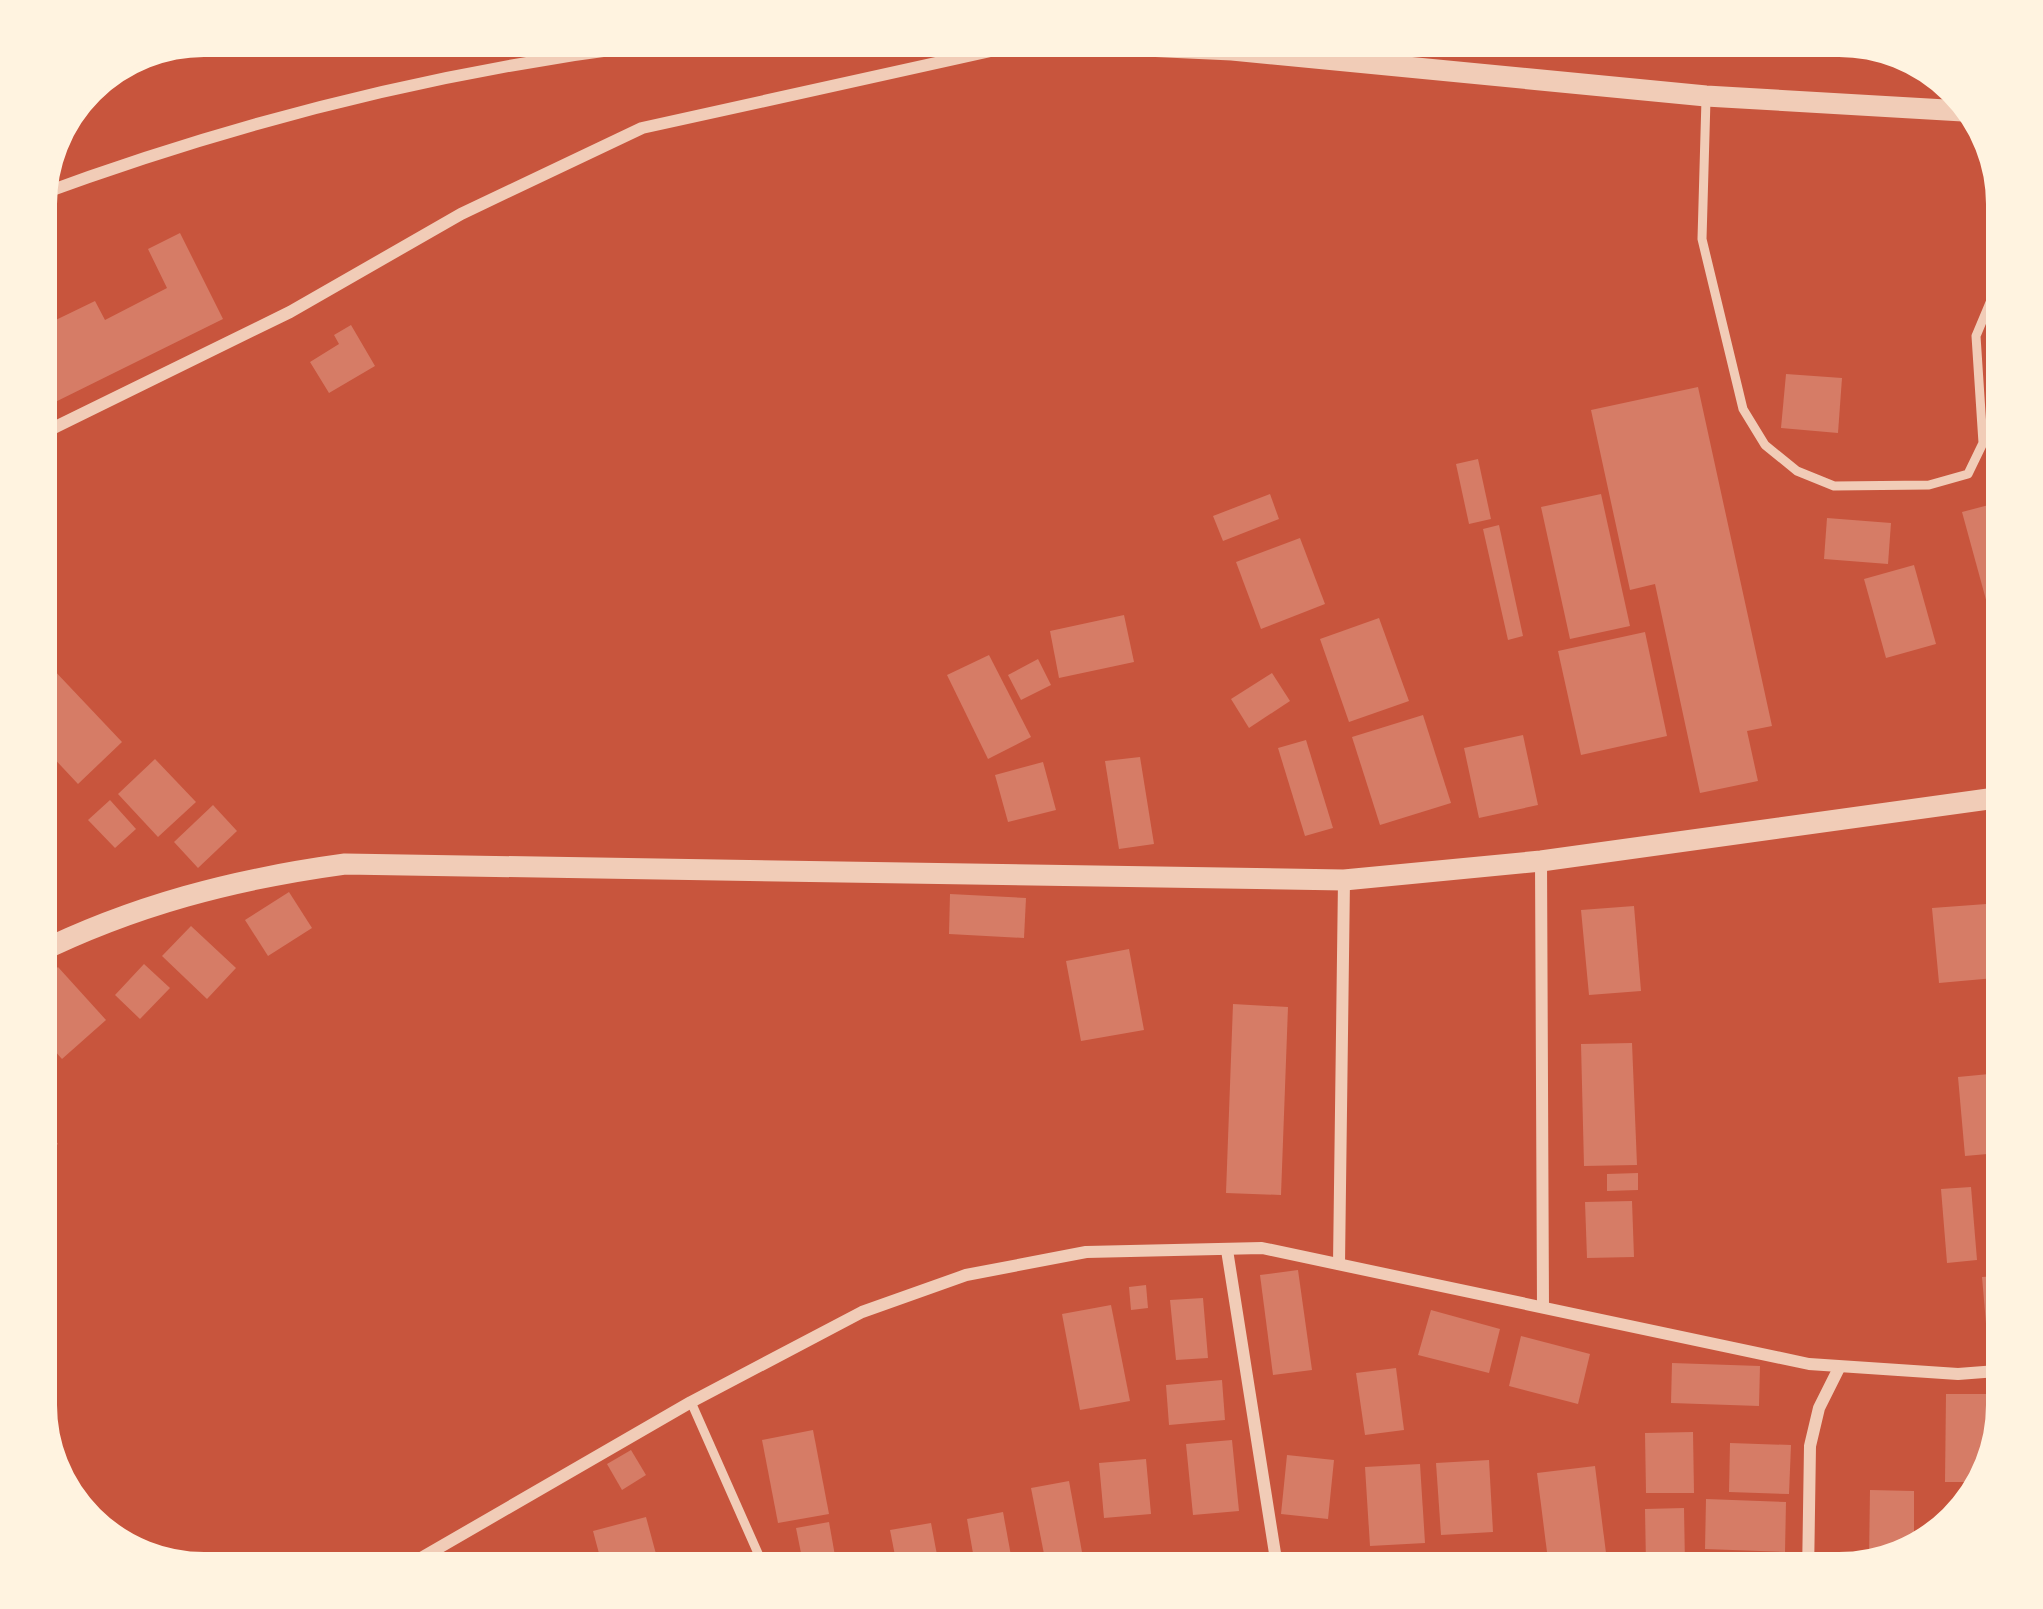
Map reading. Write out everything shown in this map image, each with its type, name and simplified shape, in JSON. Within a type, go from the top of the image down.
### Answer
[{"type":"street","points":[[55,189],[193,141],[415,85],[588,54]]},
{"type":"street","points":[[54,428],[290,312],[461,214],[642,128],[973,54]]},
{"type":"street","points":[[1273,54],[1706,96],[1956,111]]},
{"type":"street","points":[[54,944],[152,905],[255,876],[345,864],[1344,880],[1541,860],[1989,799]]},
{"type":"street","points":[[1541,860],[1543,1307]]},
{"type":"street","points":[[1339,1264],[1344,880]]},
{"type":"street","points":[[426,1555],[691,1402],[862,1312],[966,1275],[1086,1252],[1262,1248],[1839,1368],[1989,1372]]},
{"type":"street","points":[[1227,1250],[1275,1555]]},
{"type":"street","points":[[1808,1555],[1810,1446],[1819,1408],[1839,1368]]},
{"type":"lane","points":[[1706,96],[1702,239],[1743,409],[1765,445],[1798,471],[1834,486],[1929,485],[1968,474],[1983,442],[1976,337],[1989,306]]},
{"type":"lane","points":[[691,1402],[759,1555]]},
{"type":"building","points":[[180,233],[223,319],[54,403],[54,321],[95,301],[105,320],[167,288],[148,249]]},
{"type":"building","points":[[351,325],[375,366],[329,393],[310,362],[339,344],[334,335]]},
{"type":"building","points":[[1786,374],[1842,378],[1838,433],[1781,428]]},
{"type":"building","points":[[1698,387],[1772,726],[1747,731],[1758,781],[1700,793],[1655,584],[1630,590],[1591,410]]},
{"type":"building","points":[[1478,459],[1491,519],[1469,524],[1456,464]]},
{"type":"building","points":[[1270,494],[1279,519],[1223,541],[1213,516]]},
{"type":"building","points":[[1601,494],[1630,626],[1570,639],[1541,507]]},
{"type":"building","points":[[1989,505],[1989,611],[1962,512]]},
{"type":"building","points":[[1827,518],[1891,523],[1888,564],[1824,559]]},
{"type":"building","points":[[1499,525],[1523,636],[1508,640],[1483,529]]},
{"type":"building","points":[[1300,538],[1325,604],[1261,629],[1236,562]]},
{"type":"building","points":[[1914,565],[1936,644],[1886,658],[1864,579]]},
{"type":"building","points":[[1124,615],[1134,662],[1059,678],[1050,631]]},
{"type":"building","points":[[1379,618],[1409,701],[1349,722],[1320,639]]},
{"type":"building","points":[[1645,632],[1667,736],[1581,755],[1558,651]]},
{"type":"building","points":[[989,655],[1031,737],[988,759],[947,675]]},
{"type":"building","points":[[1038,659],[1051,685],[1021,700],[1008,675]]},
{"type":"building","points":[[54,670],[122,742],[78,784],[54,758]]},
{"type":"building","points":[[1272,673],[1290,701],[1249,728],[1231,699]]},
{"type":"building","points":[[1423,715],[1451,803],[1380,825],[1352,737]]},
{"type":"building","points":[[1523,735],[1538,805],[1479,818],[1464,748]]},
{"type":"building","points":[[1306,740],[1333,828],[1305,836],[1278,748]]},
{"type":"building","points":[[1140,757],[1154,844],[1119,849],[1105,761]]},
{"type":"building","points":[[155,759],[196,802],[158,837],[118,794]]},
{"type":"building","points":[[1043,762],[1056,810],[1008,822],[995,775]]},
{"type":"building","points":[[110,800],[136,829],[115,848],[88,820]]},
{"type":"building","points":[[213,805],[237,831],[198,868],[174,842]]},
{"type":"building","points":[[289,892],[312,928],[268,956],[245,920]]},
{"type":"building","points":[[950,894],[1026,898],[1024,938],[949,934]]},
{"type":"building","points":[[1989,904],[1989,979],[1939,983],[1932,908]]},
{"type":"building","points":[[1634,906],[1641,991],[1589,995],[1581,910]]},
{"type":"building","points":[[191,926],[236,968],[207,999],[162,956]]},
{"type":"building","points":[[1129,949],[1144,1030],[1081,1041],[1066,961]]},
{"type":"building","points":[[144,964],[170,988],[140,1019],[115,995]]},
{"type":"building","points":[[58,967],[106,1020],[62,1059],[54,1050],[54,971]]},
{"type":"building","points":[[1233,1004],[1288,1007],[1281,1195],[1226,1193]]},
{"type":"building","points":[[1632,1043],[1637,1165],[1584,1166],[1581,1044]]},
{"type":"building","points":[[1989,1074],[1989,1154],[1965,1156],[1958,1077]]},
{"type":"building","points":[[1638,1173],[1638,1190],[1607,1191],[1607,1174]]},
{"type":"building","points":[[1971,1187],[1977,1260],[1947,1263],[1941,1189]]},
{"type":"building","points":[[1632,1201],[1634,1257],[1587,1258],[1585,1202]]},
{"type":"building","points":[[1298,1270],[1312,1370],[1273,1375],[1260,1275]]},
{"type":"building","points":[[1989,1276],[1989,1335],[1987,1335],[1982,1277]]},
{"type":"building","points":[[1146,1285],[1148,1308],[1131,1310],[1129,1287]]},
{"type":"building","points":[[1203,1298],[1208,1358],[1176,1360],[1170,1300]]},
{"type":"building","points":[[1111,1305],[1130,1401],[1080,1410],[1062,1314]]},
{"type":"building","points":[[1431,1310],[1500,1329],[1489,1373],[1418,1355]]},
{"type":"building","points":[[1521,1336],[1590,1354],[1578,1404],[1509,1386]]},
{"type":"building","points":[[1672,1363],[1760,1366],[1759,1406],[1671,1403]]},
{"type":"building","points":[[1396,1368],[1404,1430],[1365,1435],[1356,1373]]},
{"type":"building","points":[[1222,1380],[1225,1420],[1169,1425],[1166,1385]]},
{"type":"building","points":[[1946,1394],[1988,1394],[1986,1434],[1978,1462],[1968,1482],[1945,1482]]},
{"type":"building","points":[[813,1430],[829,1514],[778,1523],[762,1440]]},
{"type":"building","points":[[1693,1432],[1694,1493],[1646,1493],[1645,1433]]},
{"type":"building","points":[[1232,1440],[1239,1511],[1193,1515],[1186,1444]]},
{"type":"building","points":[[1730,1443],[1791,1445],[1789,1494],[1729,1492]]},
{"type":"building","points":[[631,1450],[646,1475],[622,1490],[607,1464]]},
{"type":"building","points":[[1287,1455],[1334,1460],[1328,1519],[1281,1514]]},
{"type":"building","points":[[1146,1459],[1151,1514],[1104,1518],[1099,1463]]},
{"type":"building","points":[[1489,1460],[1493,1532],[1441,1535],[1436,1463]]},
{"type":"building","points":[[1420,1464],[1425,1543],[1370,1546],[1365,1467]]},
{"type":"building","points":[[1595,1466],[1606,1553],[1547,1555],[1537,1473]]},
{"type":"building","points":[[1069,1481],[1082,1552],[1044,1555],[1031,1488]]},
{"type":"building","points":[[1870,1490],[1914,1491],[1914,1534],[1869,1552]]},
{"type":"building","points":[[1706,1499],[1786,1502],[1785,1552],[1705,1549]]},
{"type":"building","points":[[1684,1508],[1685,1555],[1646,1555],[1645,1509]]},
{"type":"building","points":[[1003,1512],[1011,1555],[973,1555],[967,1519]]},
{"type":"building","points":[[646,1517],[656,1555],[599,1555],[593,1531]]},
{"type":"building","points":[[829,1522],[835,1555],[801,1555],[796,1528]]},
{"type":"building","points":[[931,1523],[937,1555],[895,1555],[890,1530]]}]
